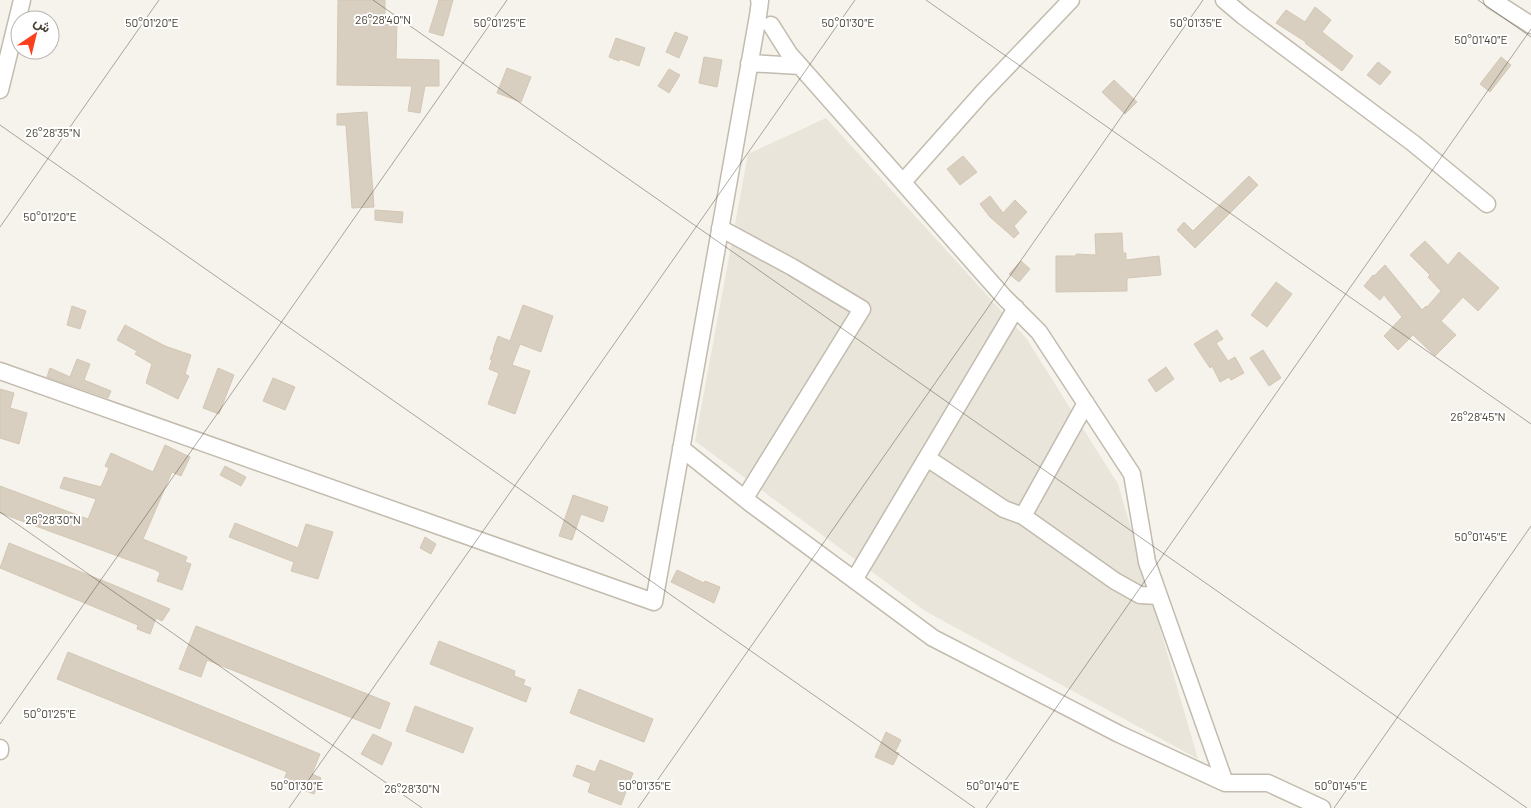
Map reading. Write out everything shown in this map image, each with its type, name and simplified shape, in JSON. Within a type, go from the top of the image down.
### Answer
[{"type":"street","points":[[0,90],[22,0]]},
{"type":"street","points":[[0,371],[654,602],[750,63],[759,0]]},
{"type":"street","points":[[903,182],[983,92],[1071,0]]},
{"type":"street","points":[[1224,0],[1413,143],[1487,204]]},
{"type":"street","points":[[1492,0],[1531,25]]},
{"type":"street","points":[[771,25],[790,55],[1004,297],[1039,332],[1132,474],[1147,562],[1226,783]]},
{"type":"street","points":[[750,63],[800,66]]},
{"type":"street","points":[[720,228],[792,267],[862,309],[745,498]]},
{"type":"street","points":[[854,580],[1016,308]]},
{"type":"street","points":[[1023,516],[1086,403]]},
{"type":"street","points":[[682,448],[745,498],[933,638],[1119,734],[1226,783],[1268,783],[1322,808]]},
{"type":"street","points":[[927,458],[1004,509],[1023,516],[1115,581],[1140,594],[1159,596]]},
{"type":"shaded area","points":[[826,118],[1026,338],[1118,484],[1198,759],[925,611],[695,441],[748,154]]},
{"type":"building","points":[[338,0],[385,0],[385,22],[397,22],[396,59],[439,60],[439,86],[425,86],[420,113],[408,111],[412,86],[337,85]]},
{"type":"building","points":[[439,0],[453,0],[443,36],[429,32]]},
{"type":"building","points":[[1315,7],[1331,20],[1322,32],[1353,56],[1342,71],[1306,42],[1276,23],[1286,10],[1305,22]]},
{"type":"building","points":[[675,32],[688,37],[679,58],[666,52]]},
{"type":"building","points":[[616,38],[645,48],[639,66],[609,57]]},
{"type":"building","points":[[704,57],[722,60],[717,87],[699,83]]},
{"type":"building","points":[[1501,57],[1511,65],[1490,92],[1480,84]]},
{"type":"building","points":[[1378,62],[1391,72],[1380,85],[1367,75]]},
{"type":"building","points":[[507,68],[531,77],[521,102],[497,93]]},
{"type":"building","points":[[669,69],[680,75],[669,93],[658,86]]},
{"type":"building","points":[[1114,80],[1137,102],[1125,114],[1102,92]]},
{"type":"building","points":[[367,112],[374,207],[352,208],[346,125],[337,125],[337,114]]},
{"type":"building","points":[[963,156],[977,172],[960,185],[947,169]]},
{"type":"building","points":[[1249,176],[1258,185],[1195,248],[1177,230],[1184,222],[1193,231]]},
{"type":"building","points":[[990,196],[1003,213],[1015,200],[1027,212],[1014,226],[1019,233],[1014,238],[990,217],[980,204]]},
{"type":"building","points":[[375,210],[403,212],[402,223],[375,220]]},
{"type":"building","points":[[1122,233],[1123,253],[1126,253],[1126,260],[1159,256],[1161,275],[1127,278],[1127,291],[1056,292],[1056,256],[1096,255],[1095,234]]},
{"type":"building","points":[[1425,241],[1448,265],[1459,252],[1499,288],[1478,311],[1463,297],[1441,321],[1456,335],[1435,356],[1413,335],[1398,350],[1384,336],[1402,317],[1384,295],[1380,300],[1364,286],[1385,265],[1422,310],[1427,307],[1441,291],[1428,277],[1430,275],[1410,255]]},
{"type":"building","points":[[1021,261],[1030,269],[1019,282],[1009,274]]},
{"type":"building","points":[[1276,282],[1292,294],[1267,327],[1251,315]]},
{"type":"building","points":[[523,305],[553,316],[541,352],[520,344],[512,365],[530,371],[515,414],[488,404],[499,373],[489,369],[492,360],[490,359],[498,336],[510,341]]},
{"type":"building","points":[[72,306],[86,311],[80,329],[67,325]]},
{"type":"building","points":[[125,325],[165,346],[191,355],[185,374],[189,376],[178,399],[146,383],[152,364],[135,354],[137,351],[117,340]]},
{"type":"building","points":[[1217,330],[1223,339],[1216,343],[1228,361],[1235,357],[1244,373],[1231,380],[1229,377],[1220,382],[1212,366],[1210,368],[1194,344]]},
{"type":"building","points":[[1263,350],[1281,378],[1269,386],[1250,358]]},
{"type":"building","points":[[77,359],[90,364],[84,380],[111,391],[108,398],[47,377],[50,368],[70,377]]},
{"type":"building","points":[[1166,367],[1174,379],[1156,392],[1148,380]]},
{"type":"building","points":[[218,368],[234,375],[219,414],[203,408]]},
{"type":"building","points":[[273,378],[295,387],[285,410],[263,401]]},
{"type":"building","points":[[0,389],[14,393],[10,408],[27,413],[19,444],[0,438]]},
{"type":"building","points":[[165,445],[190,457],[181,476],[172,472],[143,539],[187,557],[185,562],[191,564],[182,590],[157,581],[160,573],[156,570],[0,513],[0,486],[88,519],[96,499],[60,488],[64,477],[101,487],[109,468],[105,466],[111,453],[153,472]]},
{"type":"building","points":[[225,466],[246,477],[241,486],[220,475]]},
{"type":"building","points":[[573,495],[608,507],[603,522],[581,514],[572,540],[559,536]]},
{"type":"building","points":[[235,523],[298,548],[306,524],[333,532],[318,579],[291,571],[294,562],[229,537]]},
{"type":"building","points":[[425,537],[436,544],[431,554],[420,548]]},
{"type":"building","points":[[9,543],[170,609],[162,621],[156,618],[150,634],[137,629],[138,625],[0,568]]},
{"type":"building","points":[[677,570],[704,583],[705,581],[720,587],[714,603],[671,582]]},
{"type":"building","points":[[196,626],[390,703],[380,729],[207,660],[201,677],[179,669]]},
{"type":"building","points":[[439,641],[515,671],[514,676],[525,680],[523,685],[531,688],[526,702],[430,664]]},
{"type":"building","points":[[68,652],[320,754],[312,774],[321,778],[314,794],[283,782],[287,772],[57,679]]},
{"type":"building","points":[[579,689],[653,719],[644,742],[570,713]]},
{"type":"building","points":[[415,706],[473,728],[463,753],[406,731]]},
{"type":"building","points":[[886,732],[901,740],[895,752],[899,753],[893,765],[875,757]]},
{"type":"building","points":[[373,734],[392,743],[382,765],[361,754]]},
{"type":"building","points":[[600,760],[633,773],[621,805],[588,792],[591,783],[573,776],[577,765],[595,772]]}]
